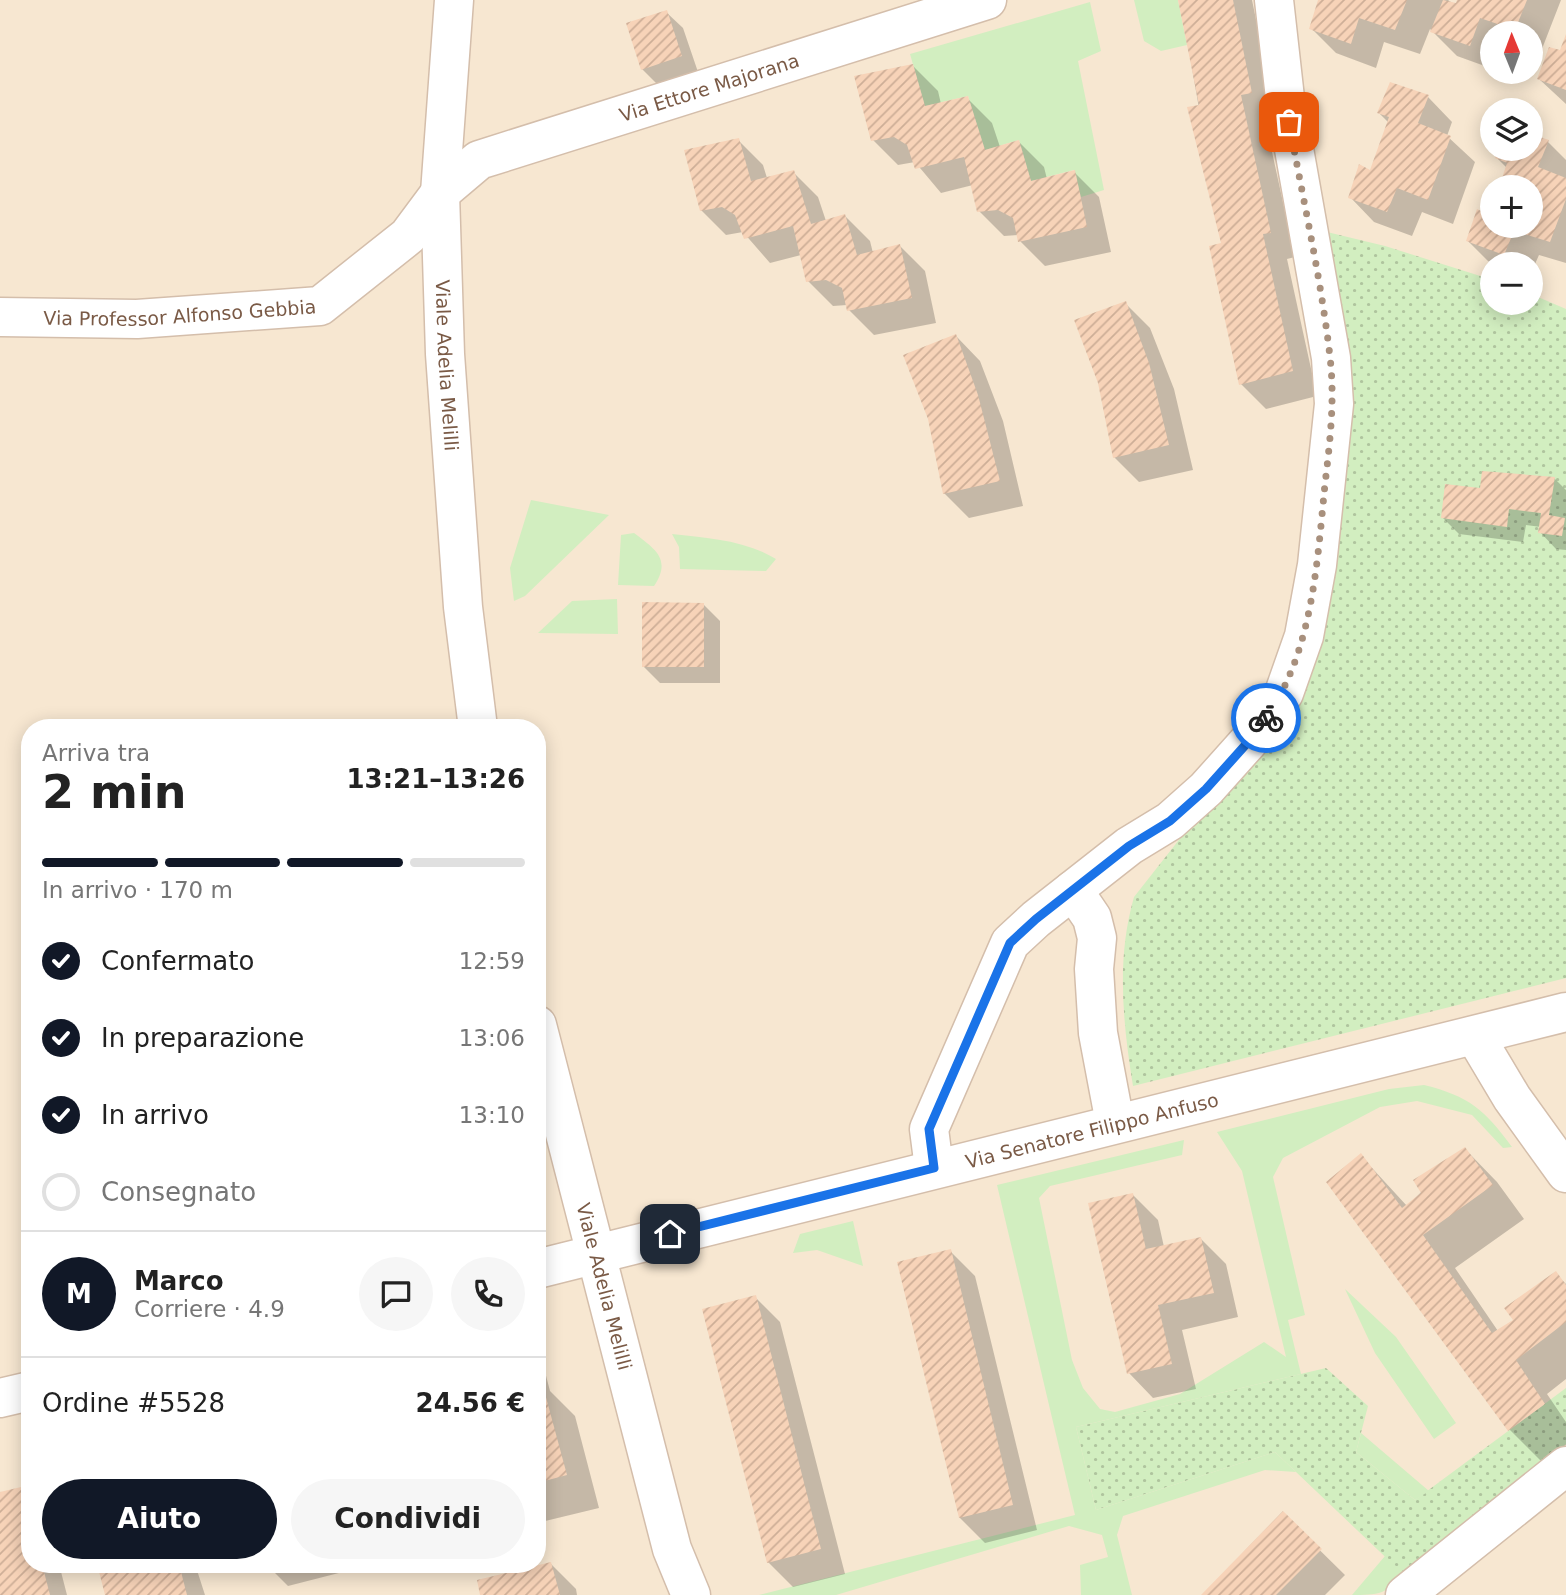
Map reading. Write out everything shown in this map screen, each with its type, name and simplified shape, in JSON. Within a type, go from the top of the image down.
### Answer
[{"type":"street","name":"Viale Adelia Melilli","points":[[454,0],[440,193],[445,354],[463,607],[477,719]]},
{"type":"street","name":"Via Ettore Majorana","points":[[440,193],[479,160],[987,0]]},
{"type":"street","points":[[934,1168],[929,1129],[1010,943],[1129,846],[1170,821],[1206,789],[1249,741],[1284,693],[1304,636],[1317,565],[1334,404],[1331,358],[1318,278],[1284,99],[1274,0]]},
{"type":"street","name":"Via Professor Alfonso Gebbia","points":[[0,317],[137,319],[320,306],[408,236],[440,193]]},
{"type":"street","points":[[1073,890],[1092,918],[1097,938],[1094,969],[1097,1034],[1115,1123]]},
{"type":"street","name":"Via Senatore Filippo Anfuso","points":[[546,1267],[1566,1012]]},
{"type":"street","points":[[1475,1035],[1512,1098],[1566,1172]]},
{"type":"street","name":"Viale Adelia Melilli","points":[[546,1060],[672,1549]]},
{"type":"street","points":[[0,1398],[21,1393]]},
{"type":"street","points":[[1405,1595],[1566,1466]]},
{"type":"street","points":[[672,1549],[672,1595]]},
{"type":"street","points":[[672,1549],[691,1595]]},
{"type":"shaded area","points":[[0,0],[1566,0],[1566,1595],[0,1595]]},
{"type":"green space","points":[[1134,0],[1178,0],[1187,45],[1161,51],[1144,41]]},
{"type":"green space","points":[[1090,2],[1101,51],[1078,61],[1104,190],[1081,197],[1074,170],[1031,181],[1019,140],[985,150],[968,96],[925,106],[910,54]]},
{"type":"green space","points":[[1327,232],[1385,246],[1480,276],[1480,315],[1543,315],[1543,299],[1566,309],[1566,978],[1133,1086],[1126,1039],[1123,968],[1128,920],[1134,897],[1307,677]]},
{"type":"green space","points":[[531,500],[609,515],[525,596],[514,601],[510,568]]},
{"type":"green space","points":[[634,533],[659,555],[661,569],[654,586],[618,585],[621,535]]},
{"type":"green space","points":[[672,534],[739,544],[776,559],[766,571],[680,569],[679,547]]},
{"type":"green space","points":[[617,599],[618,634],[538,633],[572,601]]},
{"type":"green space","points":[[1424,1085],[1453,1094],[1475,1106],[1512,1147],[1503,1148],[1472,1115],[1417,1101],[1380,1107],[1283,1158],[1273,1177],[1305,1315],[1288,1320],[1301,1374],[1076,1427],[1096,1510],[1275,1452],[1296,1472],[1265,1470],[1123,1516],[1117,1535],[1132,1595],[1081,1595],[1080,1565],[1108,1557],[1102,1535],[1069,1526],[836,1595],[759,1595],[1075,1515],[997,1185],[1184,1140],[1182,1155],[1050,1186],[1039,1198],[1072,1360],[1083,1388],[1100,1409],[1115,1412],[1180,1394],[1264,1342],[1286,1357],[1242,1171],[1217,1132],[1389,1089]]},
{"type":"green space","points":[[853,1221],[863,1266],[817,1250],[793,1253],[800,1234]]},
{"type":"green space","points":[[1345,1289],[1396,1337],[1456,1423],[1434,1439],[1375,1353]]},
{"type":"green space","points":[[1326,1368],[1368,1406],[1356,1452],[1415,1500],[1566,1388],[1566,1444],[1396,1583],[1399,1570],[1275,1452],[1096,1510],[1076,1427]]},
{"type":"green space","points":[[1361,1433],[1429,1491],[1415,1500],[1356,1452]]},
{"type":"green space","points":[[1385,1556],[1400,1570],[1393,1584],[1375,1594],[1352,1595]]},
{"type":"building","points":[[1178,0],[1233,0],[1252,93],[1241,95],[1271,233],[1263,234],[1293,371],[1239,385],[1209,246],[1221,243],[1187,107],[1199,105]]},
{"type":"building","points":[[1318,0],[1407,0],[1395,30],[1359,18],[1351,44],[1309,29]]},
{"type":"building","points":[[1443,0],[1456,3],[1457,0],[1527,0],[1519,21],[1489,21],[1480,18],[1470,46],[1430,32]]},
{"type":"building","points":[[667,10],[682,56],[641,70],[626,23]]},
{"type":"building","points":[[1566,34],[1566,90],[1544,82],[1544,60],[1549,47],[1560,50]]},
{"type":"building","points":[[913,64],[925,106],[968,96],[985,150],[1019,140],[1031,181],[1075,170],[1087,227],[1018,242],[1013,218],[998,210],[977,212],[964,157],[915,169],[907,145],[894,137],[871,141],[854,76]]},
{"type":"building","points":[[1390,82],[1429,95],[1418,123],[1451,136],[1428,200],[1397,188],[1387,212],[1348,198],[1359,164],[1370,170],[1389,117],[1377,113]]},
{"type":"building","points":[[739,138],[751,181],[794,170],[811,224],[845,214],[857,255],[900,244],[912,298],[847,311],[842,288],[826,280],[806,282],[793,226],[744,239],[735,215],[722,207],[700,211],[684,150]]},
{"type":"building","points":[[1543,138],[1549,140],[1543,155]]},
{"type":"building","points":[[1502,161],[1540,161],[1538,167],[1566,178],[1566,199],[1550,242],[1537,238],[1543,238],[1543,175],[1503,175],[1507,163]]},
{"type":"building","points":[[1477,209],[1480,210],[1480,238],[1511,238],[1505,252],[1496,252],[1466,241]]},
{"type":"building","points":[[1126,301],[1149,363],[1169,445],[1113,458],[1098,383],[1074,320]]},
{"type":"building","points":[[956,334],[978,395],[1000,481],[943,494],[928,419],[903,355]]},
{"type":"building","points":[[1482,471],[1555,477],[1549,515],[1565,518],[1562,536],[1538,533],[1541,513],[1509,509],[1507,527],[1441,518],[1445,484],[1480,488]]},
{"type":"building","points":[[642,602],[704,603],[704,667],[642,667]]},
{"type":"building","points":[[1465,1147],[1493,1185],[1423,1235],[1492,1333],[1513,1320],[1504,1308],[1556,1271],[1566,1285],[1566,1322],[1516,1360],[1545,1404],[1508,1431],[1326,1182],[1361,1153],[1402,1208],[1421,1193],[1413,1180]]},
{"type":"building","points":[[1133,1193],[1146,1249],[1201,1237],[1214,1293],[1158,1305],[1172,1364],[1127,1374],[1088,1203]]},
{"type":"building","points":[[951,1249],[1013,1505],[959,1518],[897,1262]]},
{"type":"building","points":[[756,1295],[821,1549],[767,1563],[702,1309]]},
{"type":"building","points":[[546,1397],[567,1475],[546,1481]]},
{"type":"building","points":[[21,1487],[21,1573],[44,1573],[50,1595],[0,1595],[0,1492]]},
{"type":"building","points":[[1283,1511],[1322,1549],[1276,1595],[1201,1595]]},
{"type":"building","points":[[551,1562],[560,1595],[480,1595],[477,1580],[506,1573],[546,1573],[546,1563]]},
{"type":"building","points":[[99,1573],[181,1573],[187,1595],[105,1595]]},
{"type":"way so far","points":[[1266,718],[1284,693],[1304,636],[1317,565],[1334,404],[1331,358],[1289,122]]},
{"type":"route","points":[[670,1234],[934,1168],[929,1129],[1010,943],[1036,919],[1129,846],[1170,821],[1206,789],[1266,718]]}]
